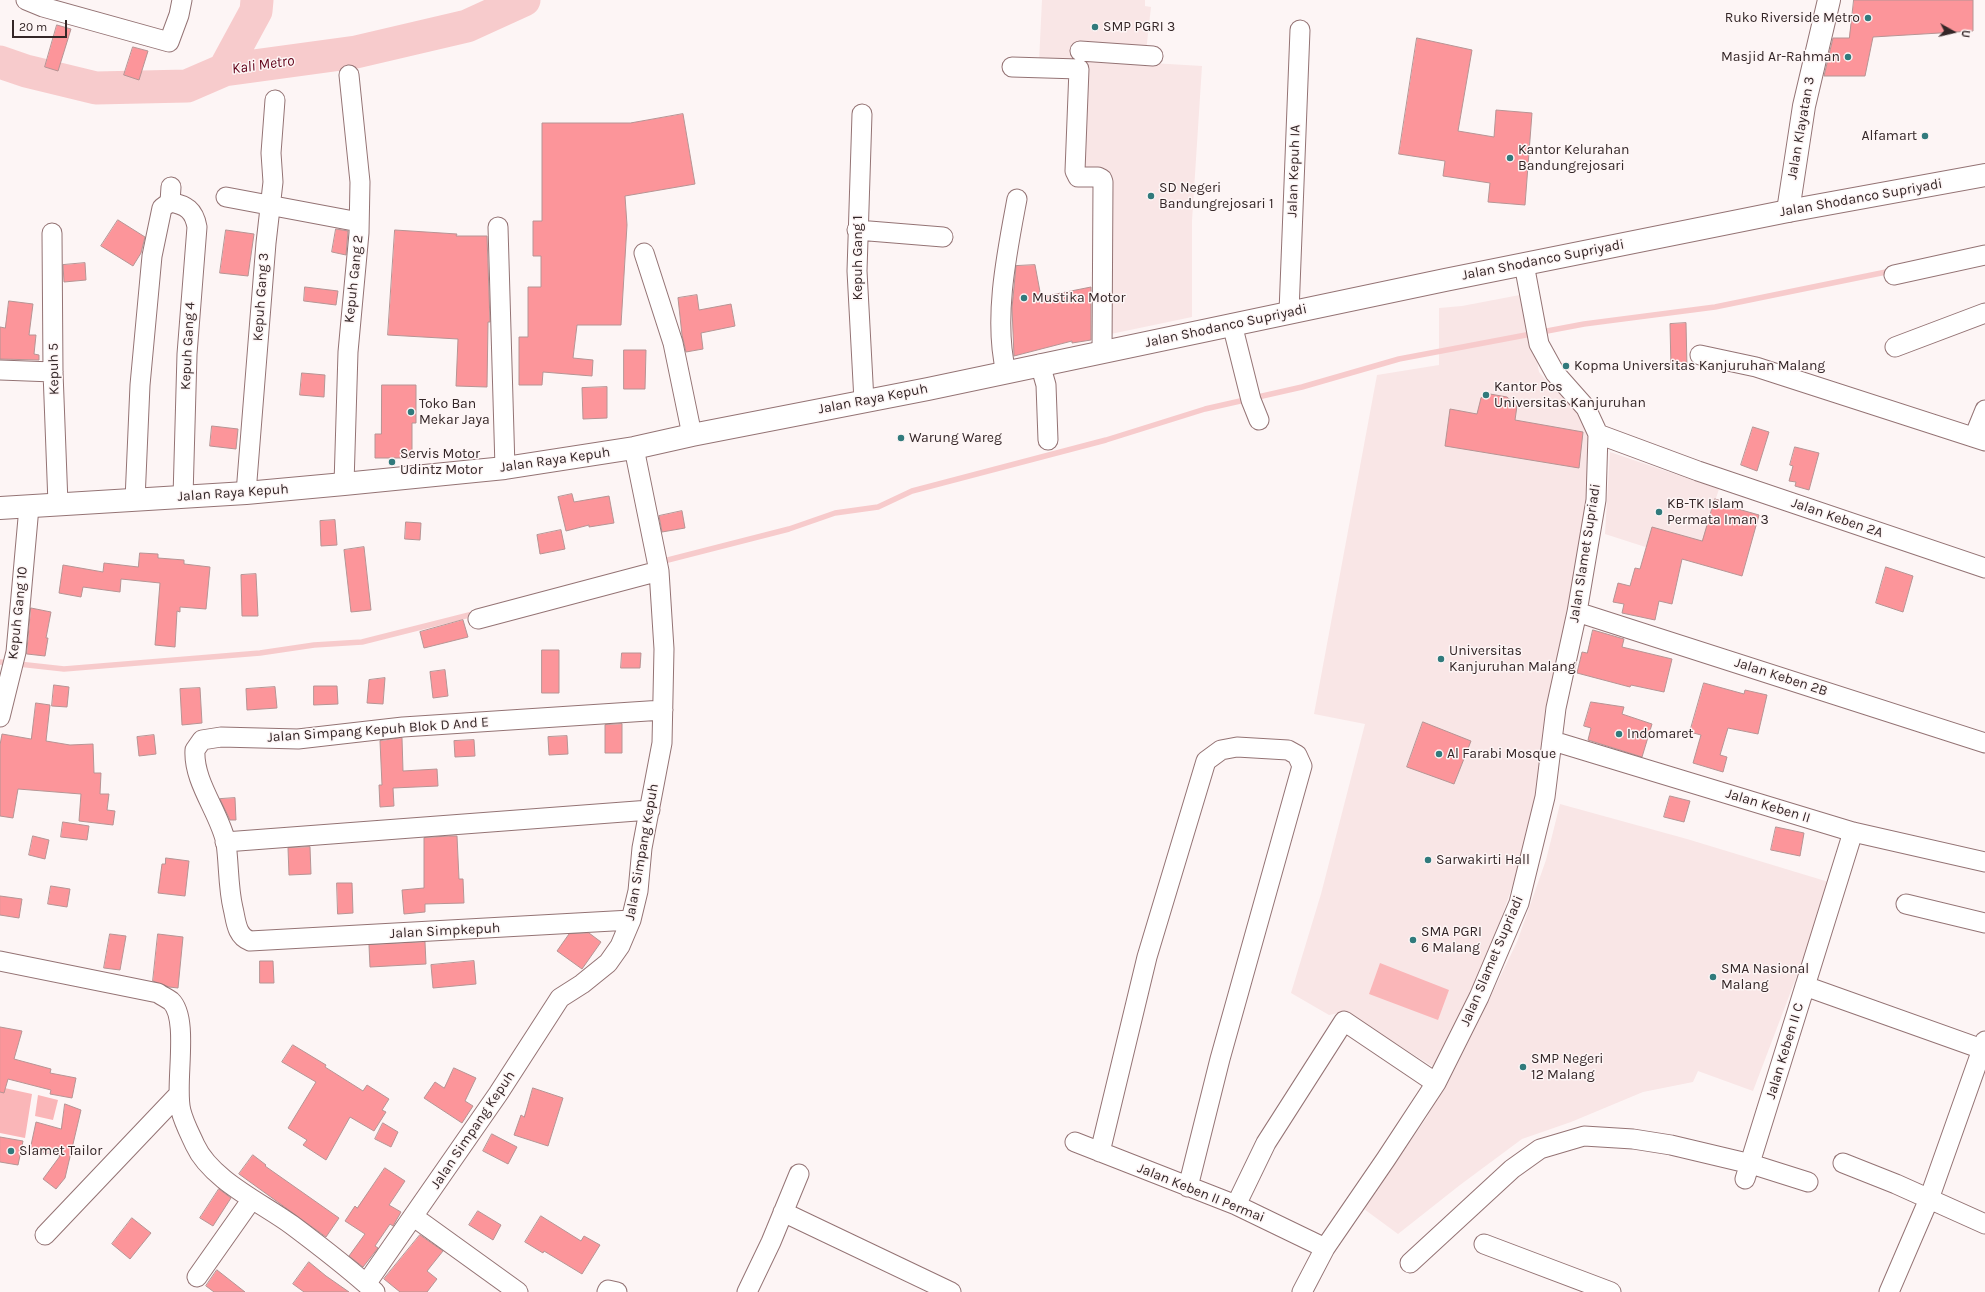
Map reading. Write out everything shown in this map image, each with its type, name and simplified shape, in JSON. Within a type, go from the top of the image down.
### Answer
[{"type":"main road","name":"Jalan Klayatan 3","points":[[1788,211],[1804,106],[1830,0]]},
{"type":"main road","name":"Jalan Shodanco Supriyadi","points":[[1102,351],[1788,211],[1985,175]]},
{"type":"main road","name":"Jalan Raya Kepuh","points":[[0,508],[246,493],[505,468],[634,448],[1102,351]]},
{"type":"street","points":[[26,0],[43,7],[169,42],[179,15],[182,0]]},
{"type":"street","name":"Jalan Kepuh IA","points":[[1290,312],[1300,30]]},
{"type":"street","points":[[1080,56],[1075,171],[1078,177],[1098,177],[1102,179],[1103,182],[1102,351]]},
{"type":"street","points":[[1012,67],[1080,56],[1153,56]]},
{"type":"street","name":"Kepuh Gang 2","points":[[344,484],[348,352],[359,222],[360,182],[349,75]]},
{"type":"street","name":"Kepuh Gang 3","points":[[246,493],[273,182],[271,153],[275,100]]},
{"type":"street","name":"Kepuh Gang 1","points":[[862,114],[857,230],[857,271],[864,401]]},
{"type":"street","name":"Kepuh Gang 4","points":[[135,500],[140,385],[151,263],[162,208],[173,197],[195,216],[197,227],[187,354],[183,497]]},
{"type":"street","points":[[226,197],[359,222]]},
{"type":"street","points":[[1006,372],[1002,353],[1003,275],[1016,199]]},
{"type":"street","points":[[498,227],[505,468]]},
{"type":"street","points":[[857,230],[942,237]]},
{"type":"street","name":"Kepuh 5","points":[[52,233],[53,372],[58,504]]},
{"type":"street","points":[[644,253],[673,343],[692,435]]},
{"type":"street","points":[[1894,275],[1985,255]]},
{"type":"street","name":"Jalan Slamet Supriadi","points":[[1302,1292],[1325,1248],[1436,1083],[1479,997],[1519,903],[1546,796],[1556,708],[1577,612],[1596,500],[1598,434],[1586,408],[1555,373],[1539,344],[1524,264]]},
{"type":"street","points":[[1895,347],[1985,313]]},
{"type":"street","points":[[1232,324],[1245,379],[1259,420]]},
{"type":"street","points":[[1700,355],[1756,367],[1979,439],[1985,410]]},
{"type":"street","points":[[1040,364],[1046,385],[1048,440]]},
{"type":"street","points":[[0,370],[53,372]]},
{"type":"street","name":"Jalan Keben 2A","points":[[1598,434],[1698,471],[1985,568]]},
{"type":"street","name":"Jalan Simpang Kepuh","points":[[371,1288],[414,1217],[498,1094],[560,998],[588,980],[608,963],[620,946],[632,920],[638,891],[642,848],[662,743],[664,649],[658,570],[634,448]]},
{"type":"street","name":"Kepuh Gang 10","points":[[0,717],[16,652],[29,507]]},
{"type":"street","points":[[478,619],[658,570]]},
{"type":"street","name":"Jalan Keben 2B","points":[[1577,612],[1985,743]]},
{"type":"street","name":"Jalan Simpang Kepuh Blok D And E","points":[[225,842],[204,787],[195,758],[195,750],[202,740],[221,738],[298,739],[403,727],[663,710]]},
{"type":"street","name":"Jalan Keben II","points":[[1553,741],[1853,832],[1985,862]]},
{"type":"street","points":[[1100,1152],[1147,957],[1206,760],[1221,750],[1237,747],[1288,750],[1298,755],[1302,766],[1220,1059],[1188,1187]]},
{"type":"street","points":[[225,842],[650,810]]},
{"type":"street","name":"Jalan Keben II C","points":[[1748,1172],[1853,832]]},
{"type":"street","name":"Jalan Simpkepuh","points":[[225,842],[232,904],[239,930],[244,939],[250,941],[632,920]]},
{"type":"street","points":[[1906,904],[1985,923]]},
{"type":"street","points":[[0,961],[158,993],[172,1002],[178,1016],[179,1024],[181,1054],[179,1094],[181,1111],[196,1148],[223,1178],[292,1225],[371,1288]]},
{"type":"street","points":[[1805,986],[1984,1048],[1929,1199],[1889,1292]]},
{"type":"street","points":[[1236,1205],[1266,1143],[1344,1022],[1436,1083]]},
{"type":"street","points":[[45,1235],[179,1094]]},
{"type":"street","points":[[1410,1263],[1512,1169],[1540,1149],[1584,1136],[1632,1139],[1671,1146],[1748,1172],[1808,1182]]},
{"type":"street","name":"Jalan Keben II Permai","points":[[1076,1142],[1236,1205],[1325,1248]]},
{"type":"street","points":[[1843,1163],[1985,1224]]},
{"type":"street","points":[[747,1292],[783,1212],[798,1174]]},
{"type":"street","points":[[197,1277],[252,1199]]},
{"type":"street","points":[[783,1212],[950,1292]]},
{"type":"street","points":[[414,1217],[518,1292]]},
{"type":"street","points":[[1484,1244],[1611,1292]]},
{"type":"street","points":[[607,1292],[608,1290],[618,1292]]},
{"type":"shaded area","name":"SMP PGRI 3","points":[[1042,0],[1145,0],[1145,6],[1151,7],[1146,52],[1078,47],[1076,64],[1039,62]]},
{"type":"shaded area","name":"SD Negeri Bandungrejosari 1","points":[[1085,55],[1152,63],[1202,66],[1192,221],[1192,317],[1106,335],[1107,245],[1110,172],[1080,171]]},
{"type":"shaded area","name":"Universitas Kanjuruhan Malang","points":[[1525,294],[1539,372],[1551,386],[1569,402],[1588,429],[1591,461],[1581,535],[1549,708],[1540,786],[1528,842],[1486,961],[1435,1068],[1345,1012],[1329,1015],[1291,993],[1321,894],[1365,724],[1314,714],[1377,375],[1439,365],[1439,308],[1462,306]]},
{"type":"shaded area","name":"KB-TK Islam Permata Iman 3","points":[[1610,452],[1719,489],[1695,563],[1605,534]]},
{"type":"shaded area","points":[[1560,804],[1687,839],[1832,883],[1753,1091],[1698,1071],[1693,1082],[1643,1092],[1571,1122],[1522,1139],[1398,1234],[1364,1209],[1427,1117],[1480,1018],[1517,942],[1546,860]]},
{"type":"shaded area","points":[[1380,963],[1449,990],[1438,1020],[1369,994]]},
{"type":"shaded area","points":[[0,1087],[32,1094],[25,1138],[0,1133]]},
{"type":"shaded area","points":[[38,1095],[58,1100],[53,1120],[35,1116]]},
{"type":"building","points":[[1854,0],[1973,0],[1973,31],[1873,37],[1865,76],[1824,76],[1833,38],[1849,38]]},
{"type":"building","points":[[57,25],[71,29],[58,71],[45,67]]},
{"type":"building","points":[[1417,38],[1472,50],[1458,131],[1494,137],[1496,110],[1532,113],[1525,205],[1488,202],[1490,183],[1443,176],[1445,161],[1399,154]]},
{"type":"building","points":[[133,47],[148,51],[139,80],[124,75]]},
{"type":"building","points":[[683,114],[695,184],[625,196],[627,225],[621,325],[577,325],[573,358],[593,360],[592,376],[543,372],[542,385],[519,385],[519,337],[528,337],[528,287],[541,287],[541,256],[533,256],[533,221],[542,221],[542,123],[630,123]]},
{"type":"building","points":[[118,220],[145,237],[141,253],[133,266],[101,246]]},
{"type":"building","points":[[336,229],[348,231],[346,255],[332,252]]},
{"type":"building","points":[[226,230],[254,234],[248,276],[220,273]]},
{"type":"building","points":[[395,230],[457,234],[456,236],[487,236],[490,322],[488,322],[487,387],[456,386],[458,339],[388,335]]},
{"type":"building","points":[[85,263],[86,280],[64,282],[63,265]]},
{"type":"building","points":[[1035,265],[1041,297],[1091,287],[1091,340],[1072,343],[1072,341],[1014,356],[1012,308],[1016,266]]},
{"type":"building","points":[[305,287],[338,291],[336,305],[304,301]]},
{"type":"building","points":[[697,295],[699,310],[731,304],[735,326],[701,333],[703,349],[686,352],[682,335],[678,298]]},
{"type":"building","points":[[9,301],[33,304],[29,335],[36,335],[34,354],[39,355],[39,360],[0,359],[0,327],[5,328]]},
{"type":"building","points":[[1686,323],[1687,368],[1671,368],[1670,324]]},
{"type":"building","points":[[624,350],[646,350],[645,389],[624,389]]},
{"type":"building","points":[[302,373],[325,375],[324,397],[300,395]]},
{"type":"building","points":[[382,385],[416,385],[416,423],[412,423],[412,458],[375,458],[375,434],[381,434]]},
{"type":"building","points":[[607,387],[607,418],[583,419],[582,388]]},
{"type":"building","points":[[1490,394],[1507,397],[1517,406],[1515,420],[1583,432],[1579,468],[1445,446],[1450,409],[1477,414],[1481,398]]},
{"type":"building","points":[[212,426],[238,429],[236,449],[210,446]]},
{"type":"building","points":[[1753,427],[1769,432],[1757,471],[1741,465]]},
{"type":"building","points":[[1795,447],[1819,453],[1809,490],[1795,486],[1796,482],[1789,481],[1793,466],[1790,465]]},
{"type":"building","points":[[572,494],[574,502],[609,496],[614,523],[589,527],[589,525],[566,531],[558,497]]},
{"type":"building","points":[[1715,499],[1732,504],[1731,507],[1759,515],[1742,576],[1682,559],[1672,604],[1659,601],[1655,620],[1622,613],[1624,604],[1613,602],[1618,583],[1630,586],[1635,568],[1640,569],[1652,527],[1702,541]]},
{"type":"building","points":[[682,511],[685,528],[662,532],[659,516]]},
{"type":"building","points":[[335,520],[337,545],[321,546],[320,521]]},
{"type":"building","points":[[406,522],[421,523],[420,540],[405,539]]},
{"type":"building","points":[[561,530],[565,549],[540,554],[537,535]]},
{"type":"building","points":[[364,547],[371,610],[351,612],[344,550]]},
{"type":"building","points":[[140,553],[158,554],[158,558],[184,560],[184,564],[210,567],[206,609],[180,607],[180,612],[177,611],[175,647],[155,645],[160,583],[121,579],[120,592],[83,587],[81,597],[59,593],[63,565],[103,572],[104,563],[138,567]]},
{"type":"building","points":[[1886,567],[1913,576],[1903,612],[1876,603]]},
{"type":"building","points":[[256,574],[258,616],[242,616],[241,575]]},
{"type":"building","points":[[31,608],[51,612],[46,638],[48,638],[45,656],[27,654]]},
{"type":"building","points":[[463,620],[468,637],[424,648],[420,632]]},
{"type":"building","points":[[1593,630],[1624,639],[1622,647],[1672,659],[1664,692],[1631,685],[1630,687],[1577,673],[1582,652],[1587,653]]},
{"type":"building","points":[[542,650],[559,650],[559,693],[542,693]]},
{"type":"building","points":[[622,653],[641,653],[640,668],[621,668]]},
{"type":"building","points":[[445,670],[448,696],[433,698],[430,672]]},
{"type":"building","points":[[385,678],[383,704],[367,703],[369,680]]},
{"type":"building","points":[[1704,683],[1744,694],[1745,690],[1767,695],[1758,734],[1728,728],[1720,755],[1727,757],[1723,772],[1693,763],[1701,735],[1690,732]]},
{"type":"building","points":[[54,685],[69,687],[67,707],[52,706]]},
{"type":"building","points":[[314,686],[337,686],[338,704],[314,705]]},
{"type":"building","points":[[275,687],[277,708],[247,710],[246,689]]},
{"type":"building","points":[[200,688],[202,723],[182,725],[180,689]]},
{"type":"building","name":"Indomaret","points":[[1591,702],[1624,707],[1622,714],[1652,724],[1642,757],[1588,740],[1591,728],[1584,726]]},
{"type":"building","points":[[36,703],[50,705],[46,741],[70,745],[93,744],[94,773],[101,773],[100,794],[109,794],[107,810],[115,811],[113,825],[79,821],[81,794],[18,789],[13,818],[0,816],[0,745],[2,734],[31,739]]},
{"type":"building","name":"Al Farabi Mosque","points":[[1423,722],[1471,741],[1454,784],[1407,767]]},
{"type":"building","points":[[622,724],[622,753],[605,753],[605,725]]},
{"type":"building","points":[[154,735],[156,754],[139,756],[137,737]]},
{"type":"building","points":[[567,736],[568,754],[549,755],[548,737]]},
{"type":"building","points":[[402,738],[403,771],[437,769],[438,786],[393,788],[394,806],[380,807],[379,785],[382,785],[380,741]]},
{"type":"building","points":[[474,740],[475,756],[455,757],[454,741]]},
{"type":"building","points":[[1670,796],[1690,801],[1684,822],[1664,817]]},
{"type":"building","points":[[235,798],[236,820],[230,820],[220,799]]},
{"type":"building","points":[[63,822],[89,826],[87,840],[61,837]]},
{"type":"building","points":[[1776,827],[1804,833],[1800,856],[1771,850]]},
{"type":"building","points":[[33,836],[49,840],[45,859],[29,855]]},
{"type":"building","points":[[457,836],[459,879],[463,879],[464,903],[425,904],[425,912],[404,914],[402,890],[424,888],[424,838]]},
{"type":"building","points":[[310,847],[311,874],[289,875],[288,848]]},
{"type":"building","points":[[166,858],[189,861],[185,896],[158,893],[162,864],[165,864]]},
{"type":"building","points":[[337,883],[352,883],[353,913],[338,914]]},
{"type":"building","points":[[51,886],[70,889],[67,907],[48,904]]},
{"type":"building","points":[[0,896],[22,899],[19,918],[0,915]]},
{"type":"building","points":[[589,933],[601,942],[582,969],[557,951],[569,934]]},
{"type":"building","points":[[110,934],[126,936],[120,970],[104,968]]},
{"type":"building","points":[[158,934],[183,937],[178,988],[169,987],[153,981]]},
{"type":"building","points":[[425,942],[426,964],[370,967],[369,945]]},
{"type":"building","points":[[260,961],[273,961],[274,983],[260,983]]},
{"type":"building","points":[[474,961],[476,984],[433,988],[431,965]]},
{"type":"building","points":[[0,1027],[22,1031],[14,1059],[51,1069],[50,1073],[76,1078],[72,1098],[50,1094],[51,1090],[8,1079],[4,1093],[0,1092]]},
{"type":"building","points":[[293,1045],[326,1065],[325,1067],[363,1091],[367,1085],[389,1099],[382,1110],[386,1112],[374,1131],[350,1117],[326,1160],[303,1145],[307,1140],[288,1128],[316,1082],[282,1062]]},
{"type":"building","points":[[454,1068],[476,1078],[465,1101],[473,1106],[462,1123],[424,1098],[435,1082],[444,1088]]},
{"type":"building","points":[[533,1088],[563,1098],[548,1146],[514,1135],[521,1115],[524,1117]]},
{"type":"building","points":[[65,1104],[81,1110],[65,1178],[56,1189],[43,1179],[60,1156],[30,1150],[36,1122],[61,1129]]},
{"type":"building","points":[[383,1123],[398,1132],[391,1147],[375,1139]]},
{"type":"building","points":[[492,1134],[517,1147],[508,1164],[483,1151]]},
{"type":"building","name":"Slamet Tailor","points":[[0,1137],[23,1141],[18,1165],[0,1162]]},
{"type":"building","points":[[253,1155],[266,1165],[265,1166],[339,1218],[326,1237],[239,1174]]},
{"type":"building","points":[[385,1168],[405,1181],[389,1205],[401,1212],[393,1226],[390,1224],[375,1246],[378,1248],[363,1267],[349,1256],[365,1234],[345,1221],[355,1206],[357,1208]]},
{"type":"building","points":[[219,1189],[231,1198],[213,1226],[200,1218]]},
{"type":"building","points":[[478,1211],[501,1225],[493,1240],[469,1225]]},
{"type":"building","points":[[541,1216],[581,1241],[584,1236],[600,1245],[582,1274],[544,1251],[543,1253],[525,1242]]},
{"type":"building","points":[[132,1218],[151,1233],[130,1259],[112,1244]]},
{"type":"building","points":[[420,1235],[443,1251],[427,1271],[437,1279],[427,1292],[400,1292],[384,1279]]},
{"type":"building","points":[[309,1262],[349,1292],[304,1292],[293,1284]]},
{"type":"building","points":[[217,1270],[245,1292],[214,1292],[206,1286]]},
{"type":"waterway","points":[[224,70],[256,11],[257,0]]},
{"type":"waterway","name":"Kali Metro","points":[[0,62],[26,71],[96,88],[187,86],[224,70],[356,52],[467,26],[524,0]]},
{"type":"waterway","points":[[660,562],[789,529],[835,513],[878,507],[912,491],[1106,440],[1205,409],[1302,387],[1399,359],[1584,324],[1715,307],[1891,271]]},
{"type":"waterway","points":[[0,662],[64,669],[260,653],[314,645],[362,642],[477,613]]},
{"type":"place","name":"Ruko Riverside Metro","points":[[1868,18]]},
{"type":"place","name":"SMP PGRI 3","points":[[1095,27]]},
{"type":"place","name":"Masjid Ar-Rahman","points":[[1848,57]]},
{"type":"place","name":"Alfamart","points":[[1925,136]]},
{"type":"place","name":"Kantor Kelurahan Bandungrejosari","points":[[1510,158]]},
{"type":"place","name":"SD Negeri Bandungrejosari 1","points":[[1151,196]]},
{"type":"place","name":"Mustika Motor","points":[[1024,298]]},
{"type":"place","name":"Kopma Universitas Kanjuruhan Malang","points":[[1566,366]]},
{"type":"place","name":"Kantor Pos Universitas Kanjuruhan","points":[[1486,395]]},
{"type":"place","name":"Toko Ban Mekar Jaya","points":[[411,412]]},
{"type":"place","name":"Warung Wareg","points":[[901,438]]},
{"type":"place","name":"Servis Motor Udintz Motor","points":[[392,462]]},
{"type":"place","name":"KB-TK Islam Permata Iman 3","points":[[1659,512]]},
{"type":"place","name":"Universitas Kanjuruhan Malang","points":[[1441,659]]},
{"type":"place","name":"Indomaret","points":[[1619,734]]},
{"type":"place","name":"Al Farabi Mosque","points":[[1439,754]]},
{"type":"place","name":"Sarwakirti Hall","points":[[1428,860]]},
{"type":"place","name":"SMA PGRI 6 Malang","points":[[1413,940]]},
{"type":"place","name":"SMA Nasional Malang","points":[[1713,977]]},
{"type":"place","name":"SMP Negeri 12 Malang","points":[[1523,1067]]},
{"type":"place","name":"Slamet Tailor","points":[[11,1151]]}]
